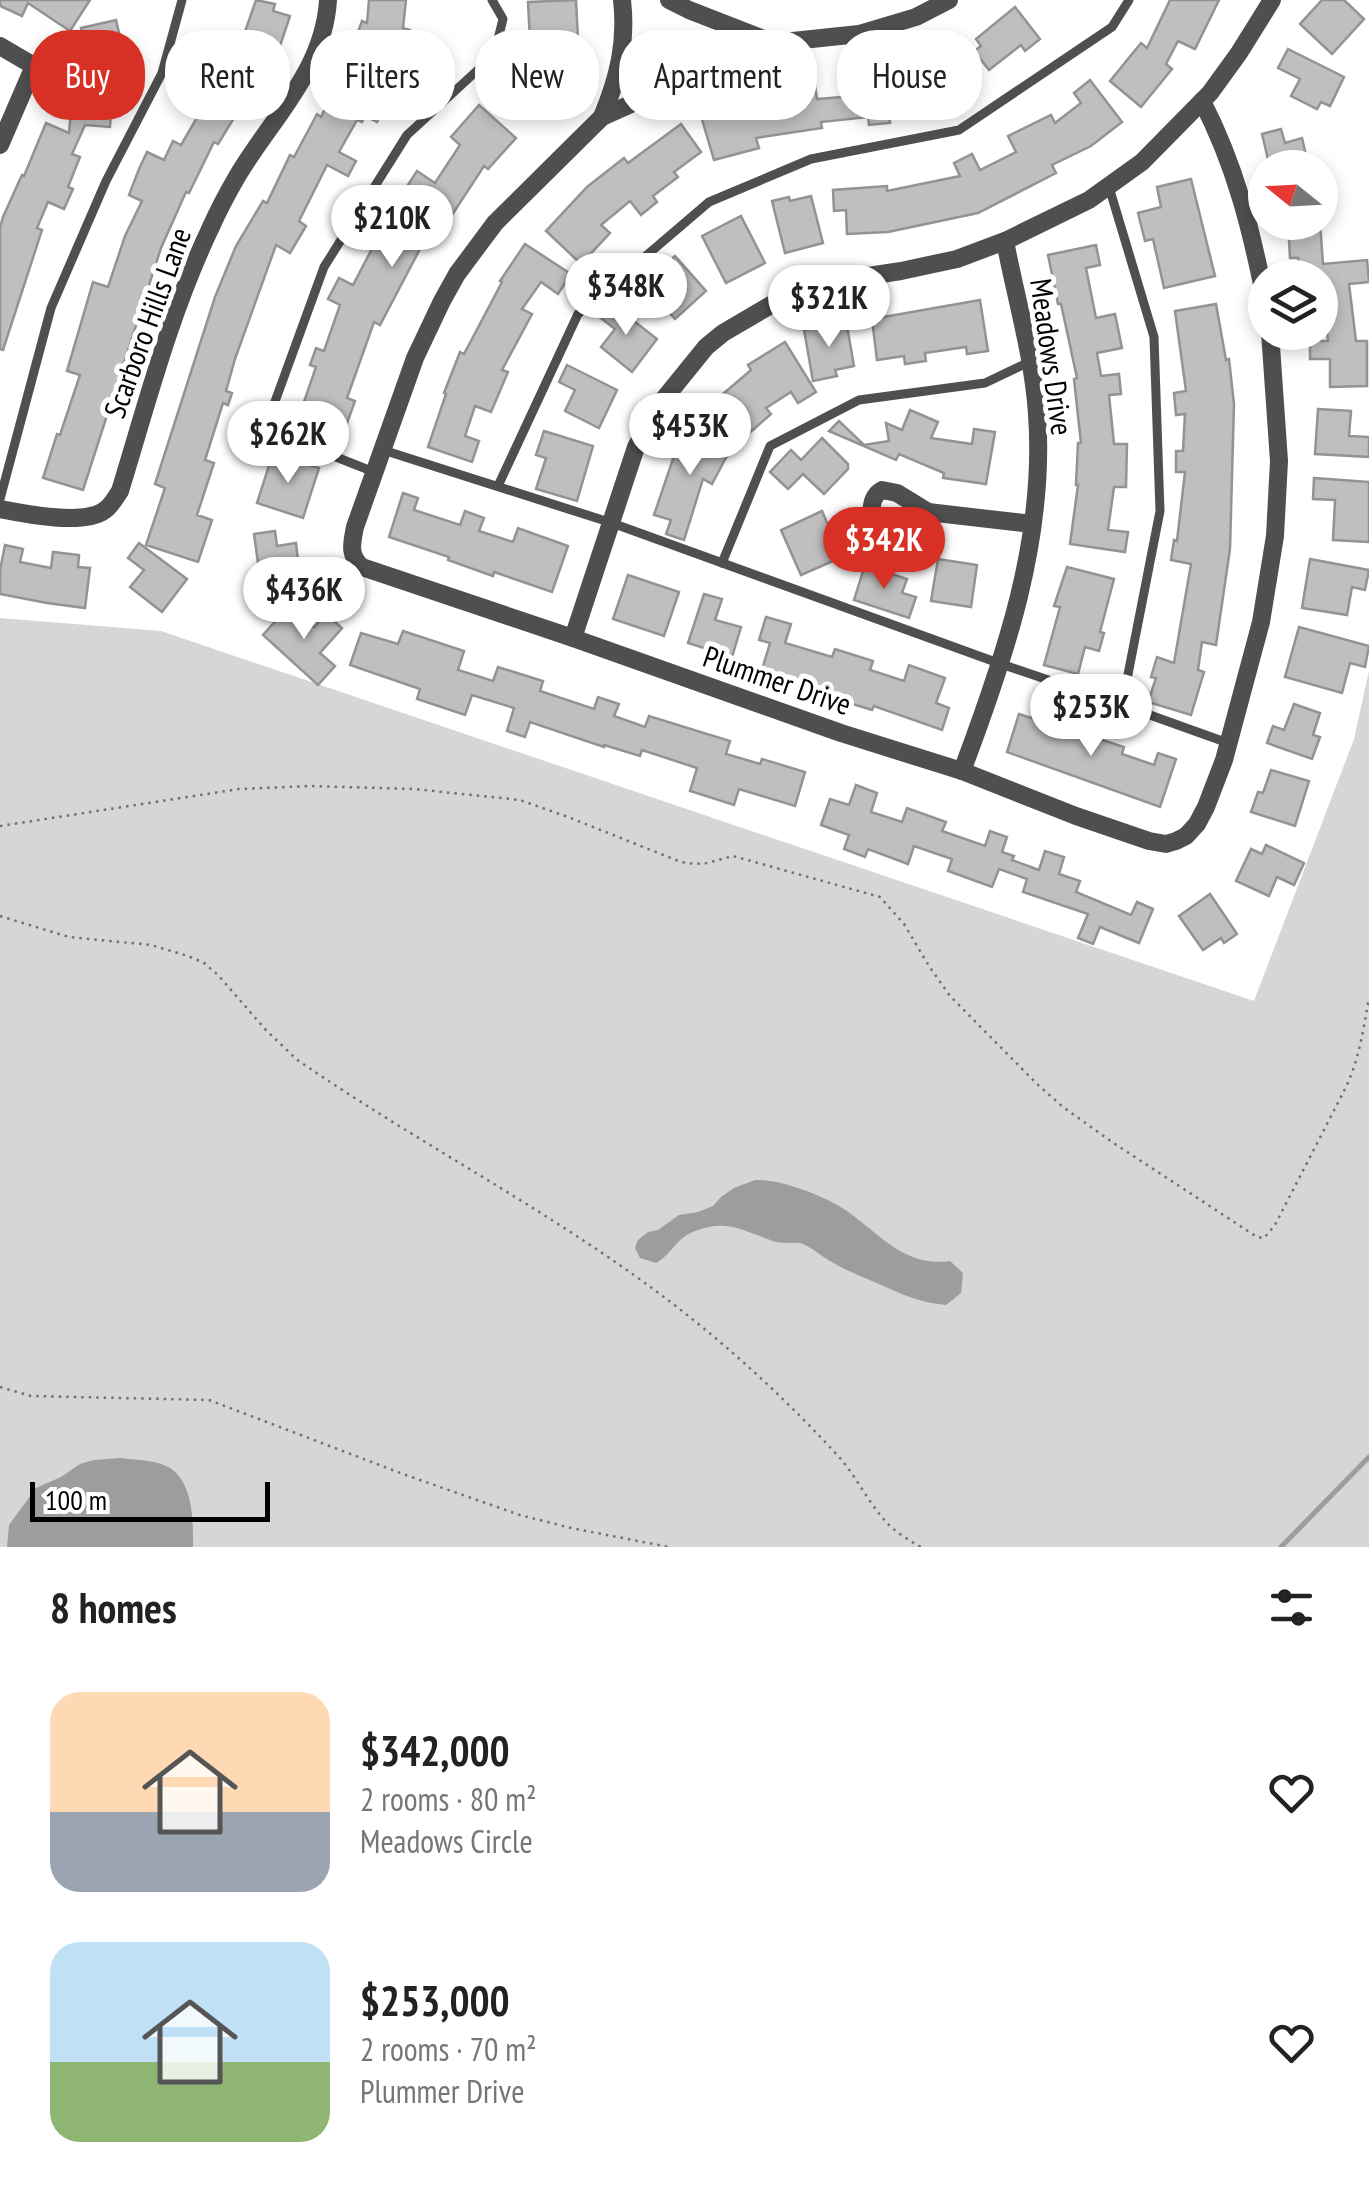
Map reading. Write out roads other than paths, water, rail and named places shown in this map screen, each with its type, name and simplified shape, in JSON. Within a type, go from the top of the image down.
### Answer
[{"type":"street","name":"Scarboro Hills Lane","points":[[0,509],[89,518],[107,510],[120,490],[179,300],[239,174],[316,56],[328,0]]},
{"type":"street","name":"Plummer Drive","points":[[602,118],[622,59],[622,0]]},
{"type":"street","points":[[669,0],[741,30]]},
{"type":"street","points":[[817,38],[860,34],[916,17],[948,0]]},
{"type":"street","points":[[573,638],[636,447],[685,370],[723,333],[776,302],[829,282],[957,259],[1005,241],[1089,200],[1142,162],[1202,101],[1239,53],[1272,0]]},
{"type":"street","points":[[0,46],[34,66],[0,145]]},
{"type":"street","points":[[1202,101],[1238,181],[1256,260]]},
{"type":"street","name":"Plummer Drive","points":[[619,110],[602,118],[495,223],[442,301],[414,358],[355,527],[351,551],[354,561],[362,567],[1166,844],[1186,836],[1206,807],[1260,622],[1274,536],[1279,461],[1271,350]]},
{"type":"street","name":"Meadows Drive","points":[[962,771],[1019,601],[1038,463],[1030,362],[1005,241]]},
{"type":"street","points":[[928,512],[1032,524]]},
{"type":"lane","points":[[0,498],[51,308],[106,182],[162,73],[182,0]]},
{"type":"lane","points":[[374,472],[265,429],[324,267],[406,135],[494,55],[503,20],[492,0]]},
{"type":"lane","points":[[498,486],[578,314],[708,202],[812,159],[959,130],[1112,27],[1129,0]]},
{"type":"lane","points":[[1109,187],[1154,337],[1160,510],[1122,704]]},
{"type":"lane","points":[[722,562],[770,446],[859,400],[984,383],[1030,362]]},
{"type":"lane","points":[[382,450],[612,522],[1228,742]]},
{"type":"waterway","points":[[1281,1547],[1369,1457]]}]
